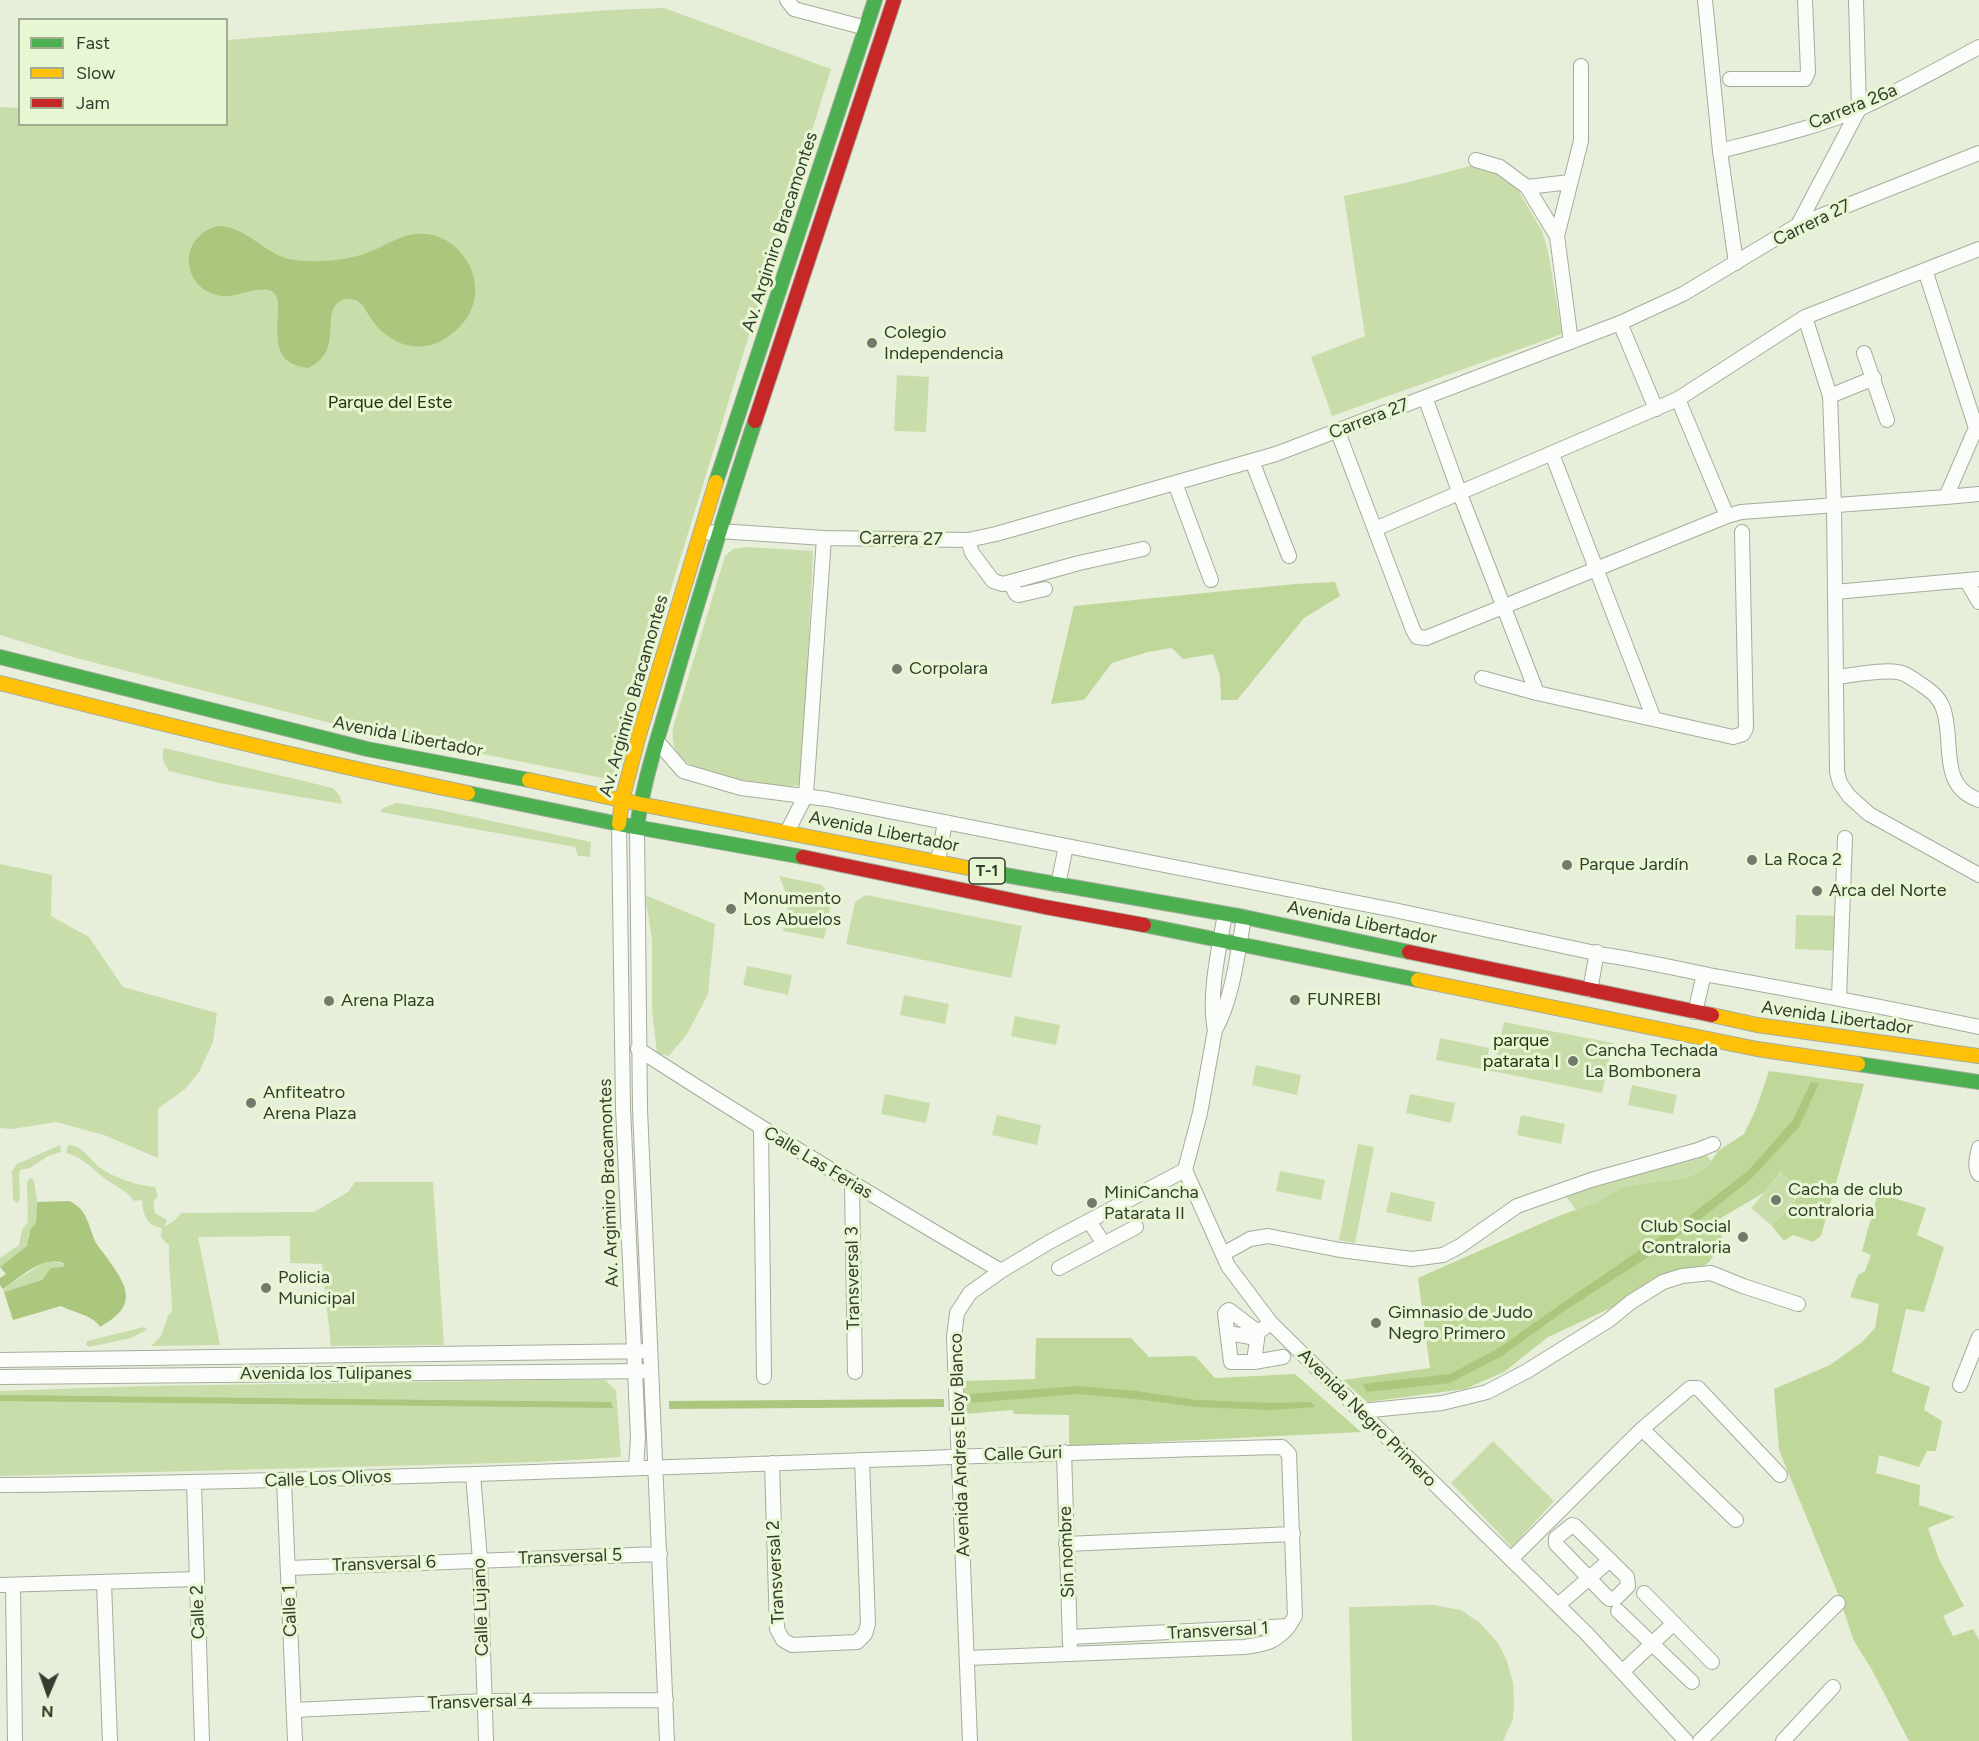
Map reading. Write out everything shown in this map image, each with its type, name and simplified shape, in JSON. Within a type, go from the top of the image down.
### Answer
[{"type":"main road","name":"Av. Argimiro Bracamontes","points":[[619,824],[622,800],[648,704],[699,535],[875,0]]},
{"type":"main road","points":[[637,827],[640,804],[657,741],[719,531],[894,0]]},
{"type":"main road","name":"Avenida Libertador","points":[[0,657],[367,749],[1058,885],[1244,917],[1757,1025],[1979,1056]]},
{"type":"main road","name":"T-1","points":[[0,683],[378,775],[619,824],[803,857],[1044,907],[1221,939],[1757,1049],[1979,1082]]},
{"type":"street","points":[[787,0],[794,9],[866,28]]},
{"type":"street","points":[[1705,0],[1720,151],[1736,263]]},
{"type":"street","points":[[1730,79],[1805,79],[1808,72],[1805,0]]},
{"type":"street","points":[[1798,225],[1859,109],[1856,0]]},
{"type":"street","name":"Carrera 26a","points":[[1720,151],[1790,132],[1859,109],[1979,46]]},
{"type":"street","points":[[1571,342],[1557,236],[1581,141],[1581,66]]},
{"type":"street","name":"Carrera 27","points":[[699,535],[719,531],[824,538],[968,540],[1252,461],[1338,432],[1620,322],[1683,294],[1798,225],[1979,153]]},
{"type":"street","points":[[1476,160],[1500,168],[1527,188],[1557,236]]},
{"type":"street","points":[[1527,188],[1570,182]]},
{"type":"street","points":[[1375,529],[1678,399],[1805,317],[1979,249]]},
{"type":"street","points":[[1925,270],[1977,425],[1946,497]]},
{"type":"street","points":[[1805,317],[1830,396],[1840,783],[1849,796],[1869,814],[1979,874]]},
{"type":"street","points":[[1620,322],[1656,409]]},
{"type":"street","points":[[1864,353],[1887,420]]},
{"type":"street","points":[[1830,396],[1874,378]]},
{"type":"street","points":[[1425,398],[1538,693]]},
{"type":"street","points":[[1678,399],[1727,516]]},
{"type":"street","points":[[1338,432],[1413,630],[1417,637],[1426,638],[1741,512],[1979,494]]},
{"type":"street","points":[[1552,454],[1654,719]]},
{"type":"street","points":[[1252,461],[1289,556]]},
{"type":"street","points":[[1175,483],[1211,580]]},
{"type":"street","points":[[1482,678],[1733,737],[1743,734],[1746,728],[1742,532]]},
{"type":"street","points":[[787,832],[806,795],[824,538]]},
{"type":"street","points":[[968,540],[972,553],[997,583],[1010,583],[1061,567],[1143,549]]},
{"type":"street","points":[[1835,592],[1972,579],[1979,602]]},
{"type":"street","points":[[1010,583],[1016,594],[1045,589]]},
{"type":"street","points":[[1837,677],[1876,672],[1901,673],[1934,693],[1943,708],[1952,772],[1958,787],[1968,797],[1979,800]]},
{"type":"street","points":[[657,741],[683,771],[741,788],[806,795],[1605,955],[1839,998],[1979,1027]]},
{"type":"street","points":[[938,861],[945,822]]},
{"type":"street","name":"Av. Argimiro Bracamontes","points":[[619,824],[623,1107],[638,1438],[636,1468]]},
{"type":"street","points":[[637,827],[638,1049],[667,1741]]},
{"type":"street","points":[[1839,998],[1845,838]]},
{"type":"street","points":[[1058,885],[1066,846]]},
{"type":"street","points":[[1215,1030],[1212,1019],[1213,1003],[1225,914]]},
{"type":"street","points":[[1185,1170],[1200,1113],[1215,1030],[1227,1002],[1244,917]]},
{"type":"street","points":[[1590,990],[1597,952]]},
{"type":"street","points":[[1695,1012],[1704,974]]},
{"type":"street","name":"Calle Las Ferias","points":[[638,1049],[761,1129],[1001,1271]]},
{"type":"street","points":[[761,1129],[764,1377]]},
{"type":"street","points":[[1222,1254],[1250,1239],[1269,1236],[1340,1250],[1412,1259],[1443,1255],[1460,1246],[1517,1206],[1590,1180],[1713,1144]]},
{"type":"street","points":[[1979,1148],[1976,1164],[1979,1174]]},
{"type":"street","name":"Avenida Andres Eloy Blanco","points":[[970,1741],[954,1337],[957,1313],[970,1293],[1001,1271],[1051,1241],[1185,1170]]},
{"type":"street","name":"Avenida Negro Primero","points":[[1185,1170],[1228,1266],[1271,1323],[1558,1605],[1686,1741]]},
{"type":"street","name":"Transversal 3","points":[[852,1184],[855,1372]]},
{"type":"street","points":[[1089,1221],[1104,1244]]},
{"type":"street","points":[[1059,1268],[1136,1227]]},
{"type":"street","points":[[1361,1411],[1442,1403],[1487,1392],[1561,1351],[1663,1282],[1682,1276],[1711,1273],[1743,1287],[1798,1304]]},
{"type":"street","points":[[1257,1335],[1229,1311],[1226,1314],[1231,1362],[1254,1362],[1283,1357]]},
{"type":"street","points":[[1254,1362],[1257,1335],[1271,1323]]},
{"type":"street","points":[[1228,1333],[1257,1335]]},
{"type":"street","points":[[1960,1385],[1979,1337]]},
{"type":"street","name":"Avenida los Tulipanes","points":[[0,1360],[650,1350]]},
{"type":"street","points":[[248,1355],[248,1374]]},
{"type":"street","name":"Avenida los Tulipanes","points":[[0,1377],[651,1371]]},
{"type":"street","points":[[1511,1559],[1642,1429],[1690,1388],[1698,1388],[1780,1475]]},
{"type":"street","points":[[1642,1429],[1736,1520]]},
{"type":"street","name":"Calle Guri","points":[[656,1467],[1064,1452],[1282,1447]]},
{"type":"street","name":"Transversal 1","points":[[1070,1637],[1289,1626],[1295,1616],[1293,1534],[1289,1454],[1282,1447]]},
{"type":"street","name":"Sin nombre","points":[[1064,1452],[1070,1653]]},
{"type":"street","name":"Transversal 2","points":[[772,1463],[777,1629],[783,1640],[792,1645],[857,1642],[865,1634],[868,1624],[862,1460]]},
{"type":"street","name":"Calle Los Olivos","points":[[0,1485],[194,1483],[656,1467]]},
{"type":"street","name":"Calle Lujano","points":[[473,1474],[480,1560],[486,1741]]},
{"type":"street","name":"Calle 1","points":[[284,1480],[295,1741]]},
{"type":"street","name":"Calle 2","points":[[194,1483],[202,1741]]},
{"type":"street","points":[[1569,1526],[1575,1526],[1627,1577],[1628,1586],[1616,1598],[1609,1599],[1589,1578],[1556,1544],[1556,1538],[1569,1526]]},
{"type":"street","points":[[1066,1544],[1293,1534]]},
{"type":"street","name":"Transversal 5","points":[[480,1560],[660,1554]]},
{"type":"street","name":"Transversal 6","points":[[289,1568],[480,1560]]},
{"type":"street","points":[[1558,1605],[1610,1560]]},
{"type":"street","points":[[15,1741],[7,1585],[197,1579]]},
{"type":"street","points":[[104,1583],[110,1741]]},
{"type":"street","points":[[1644,1593],[1712,1662]]},
{"type":"street","points":[[1700,1741],[1838,1603]]},
{"type":"street","points":[[1618,1611],[1692,1682]]},
{"type":"street","points":[[1623,1672],[1674,1623]]},
{"type":"street","points":[[968,1658],[1244,1647],[1270,1643],[1289,1626]]},
{"type":"street","points":[[1783,1741],[1833,1687]]},
{"type":"street","name":"Transversal 4","points":[[294,1710],[485,1701],[666,1700]]},
{"type":"green space","name":"Parque del Este","points":[[664,8],[831,69],[612,780],[334,724],[76,658],[0,635],[0,107],[18,108],[18,126],[228,126],[228,40],[609,10]]},
{"type":"green space","points":[[1474,165],[1493,170],[1513,182],[1542,231],[1548,251],[1562,334],[1332,416],[1311,357],[1365,336],[1344,196]]},
{"type":"green space","points":[[897,375],[929,377],[926,432],[894,431]]},
{"type":"green space","points":[[746,547],[813,551],[802,785],[760,784],[709,772],[683,759],[674,745],[674,724],[725,556],[733,549]]},
{"type":"green space","points":[[164,748],[333,788],[340,796],[342,804],[219,783],[169,771],[163,760]]},
{"type":"green space","points":[[396,803],[591,842],[590,857],[578,856],[575,847],[380,812],[383,808]]},
{"type":"green space","points":[[0,864],[52,875],[51,916],[89,937],[123,987],[217,1013],[213,1042],[199,1072],[185,1089],[158,1109],[158,1158],[104,1135],[56,1122],[12,1129],[0,1128]]},
{"type":"green space","points":[[779,876],[822,885],[832,898],[824,939],[783,931],[789,900]]},
{"type":"green space","points":[[645,895],[715,924],[708,994],[687,1034],[669,1056],[657,1053],[652,1010],[652,940]]},
{"type":"green space","points":[[866,895],[1022,926],[1011,978],[846,944],[855,902]]},
{"type":"green space","points":[[1796,915],[1841,916],[1840,951],[1795,949]]},
{"type":"green space","points":[[747,966],[792,975],[788,995],[743,985]]},
{"type":"green space","points":[[904,995],[949,1004],[945,1024],[900,1015]]},
{"type":"green space","points":[[1015,1016],[1060,1025],[1056,1045],[1011,1036]]},
{"type":"green space","name":"parque patarata I","points":[[1504,1022],[1613,1043],[1602,1093],[1436,1060],[1440,1038],[1489,1048],[1487,1061],[1495,1063]]},
{"type":"green space","points":[[1256,1065],[1301,1075],[1297,1095],[1252,1085]]},
{"type":"green space","points":[[1632,1085],[1677,1095],[1673,1114],[1628,1105]]},
{"type":"green space","points":[[885,1094],[930,1103],[926,1123],[881,1114]]},
{"type":"green space","points":[[1410,1094],[1455,1103],[1451,1123],[1406,1113]]},
{"type":"green space","points":[[997,1115],[1041,1125],[1037,1145],[992,1135]]},
{"type":"green space","points":[[1521,1115],[1565,1124],[1561,1144],[1517,1135]]},
{"type":"green space","points":[[1358,1144],[1374,1147],[1355,1243],[1339,1240]]},
{"type":"green space","points":[[60,1145],[61,1152],[48,1156],[30,1168],[20,1170],[20,1199],[17,1203],[13,1200],[12,1171],[17,1164]]},
{"type":"green space","points":[[68,1145],[79,1148],[113,1175],[155,1187],[158,1196],[154,1201],[154,1210],[167,1220],[164,1227],[181,1213],[314,1212],[348,1192],[355,1182],[433,1182],[444,1345],[331,1346],[322,1264],[290,1263],[290,1236],[198,1237],[220,1345],[151,1346],[161,1336],[172,1311],[169,1246],[161,1237],[162,1228],[152,1225],[146,1218],[142,1200],[134,1201],[83,1160],[66,1153]]},
{"type":"green space","points":[[1705,1153],[1711,1161],[1707,1167],[1689,1177],[1623,1187],[1595,1203],[1576,1210],[1565,1195]]},
{"type":"green space","points":[[1280,1171],[1325,1180],[1321,1200],[1276,1191]]},
{"type":"green space","name":"Cacha de club contraloria","points":[[1782,1172],[1803,1190],[1772,1226],[1751,1208]]},
{"type":"green space","points":[[30,1178],[34,1180],[37,1202],[36,1224],[28,1235],[29,1241],[24,1250],[0,1267],[0,1258],[19,1245],[22,1230],[28,1222],[27,1182]]},
{"type":"green space","points":[[1391,1192],[1435,1202],[1431,1222],[1386,1212]]},
{"type":"green space","points":[[50,1261],[65,1264],[63,1267],[51,1270],[42,1280],[4,1292],[3,1289],[38,1266]]},
{"type":"green space","points":[[144,1327],[147,1330],[131,1338],[89,1347],[86,1345],[87,1341]]},
{"type":"green space","points":[[605,1380],[616,1390],[621,1457],[539,1462],[0,1476],[0,1391],[144,1386]]},
{"type":"green space","points":[[1493,1441],[1554,1501],[1512,1547],[1451,1483]]},
{"type":"green space","points":[[1433,1605],[1461,1610],[1480,1623],[1498,1643],[1507,1661],[1513,1683],[1513,1719],[1503,1741],[1352,1741],[1349,1607]]},
{"type":"shaded area","points":[[217,226],[238,231],[283,257],[304,261],[345,259],[364,254],[405,236],[429,234],[453,245],[469,264],[474,276],[474,302],[469,315],[456,331],[439,342],[420,347],[393,339],[378,327],[359,302],[350,299],[342,300],[335,306],[332,313],[326,352],[319,361],[308,368],[297,366],[288,362],[280,349],[277,332],[278,303],[275,294],[271,291],[258,290],[222,296],[209,292],[199,285],[192,275],[189,264],[190,252],[195,241],[204,232]]},
{"type":"shaded area","points":[[1335,582],[1340,596],[1304,618],[1237,700],[1221,700],[1220,676],[1213,654],[1183,659],[1172,648],[1148,652],[1112,663],[1084,700],[1051,704],[1074,606]]},
{"type":"shaded area","points":[[1769,1071],[1864,1084],[1821,1236],[1813,1242],[1793,1235],[1784,1241],[1772,1226],[1803,1191],[1781,1172],[1765,1192],[1716,1221],[1722,1232],[1721,1245],[1709,1262],[1691,1275],[1628,1300],[1548,1337],[1504,1372],[1465,1389],[1367,1402],[1343,1380],[1430,1368],[1418,1278],[1556,1217],[1595,1203],[1623,1187],[1689,1177],[1707,1167],[1718,1151],[1744,1134],[1756,1109]]},
{"type":"shaded area","points":[[1811,1082],[1819,1083],[1799,1127],[1751,1179],[1688,1229],[1564,1311],[1502,1356],[1450,1383],[1367,1392],[1362,1384],[1450,1374],[1499,1348],[1684,1220],[1748,1171],[1793,1120]]},
{"type":"shaded area","points":[[1878,1193],[1926,1208],[1917,1235],[1944,1247],[1924,1312],[1906,1309],[1892,1372],[1930,1387],[1924,1410],[1942,1421],[1936,1451],[1927,1451],[1919,1467],[1879,1455],[1876,1473],[1920,1485],[1919,1505],[1955,1517],[1928,1528],[1939,1559],[1964,1606],[1943,1616],[1953,1636],[1973,1629],[1979,1640],[1979,1741],[1909,1741],[1854,1641],[1838,1594],[1779,1450],[1774,1389],[1830,1365],[1862,1342],[1875,1328],[1879,1304],[1850,1297],[1858,1275],[1865,1271],[1871,1255],[1862,1251]]},
{"type":"shaded area","points":[[69,1201],[84,1213],[96,1243],[121,1279],[125,1288],[125,1304],[120,1312],[100,1327],[88,1317],[61,1306],[13,1320],[4,1292],[42,1280],[51,1268],[63,1267],[65,1264],[48,1262],[40,1265],[3,1289],[0,1285],[0,1278],[6,1274],[0,1267],[27,1246],[30,1230],[36,1223],[37,1202]]},
{"type":"shaded area","points":[[1036,1338],[1131,1338],[1149,1357],[1195,1356],[1215,1378],[1295,1374],[1361,1432],[1069,1446],[1069,1415],[1014,1414],[1013,1410],[965,1414],[963,1381],[1035,1379]]},
{"type":"shaded area","points":[[1078,1386],[1136,1391],[1197,1400],[1311,1402],[1315,1407],[1271,1410],[1197,1407],[1078,1394],[971,1403],[970,1394]]},
{"type":"shaded area","points":[[0,1395],[611,1402],[613,1408],[0,1401]]},
{"type":"shaded area","points":[[944,1399],[944,1407],[669,1409],[669,1401]]},
{"type":"traffic: fast","points":[[716,482],[875,0]]},
{"type":"traffic: fast","points":[[637,827],[654,751],[755,421]]},
{"type":"traffic: fast","points":[[0,657],[367,749],[529,780]]},
{"type":"traffic: fast","points":[[468,793],[619,824],[803,857]]},
{"type":"traffic: fast","points":[[999,874],[1244,917],[1409,952]]},
{"type":"traffic: fast","points":[[1144,925],[1418,980]]},
{"type":"traffic: fast","points":[[1858,1064],[1979,1082]]},
{"type":"traffic: slow","points":[[619,824],[622,800],[639,735],[716,482]]},
{"type":"traffic: slow","points":[[0,683],[175,727],[468,793]]},
{"type":"traffic: slow","points":[[529,780],[999,874]]},
{"type":"traffic: slow","points":[[1418,980],[1757,1049],[1858,1064]]},
{"type":"traffic: slow","points":[[1712,1015],[1757,1025],[1979,1056]]},
{"type":"traffic: jam","points":[[755,421],[894,0]]},
{"type":"traffic: jam","points":[[803,857],[1144,925]]},
{"type":"traffic: jam","points":[[1409,952],[1712,1015]]},
{"type":"place","name":"Colegio Independencia","points":[[872,343]]},
{"type":"place","name":"Corpolara","points":[[897,669]]},
{"type":"place","name":"La Roca 2","points":[[1752,860]]},
{"type":"place","name":"Parque Jardín","points":[[1567,865]]},
{"type":"place","name":"Arca del Norte","points":[[1817,891]]},
{"type":"place","name":"Monumento Los Abuelos","points":[[731,909]]},
{"type":"place","name":"FUNREBI","points":[[1295,1000]]},
{"type":"place","name":"Arena Plaza","points":[[329,1001]]},
{"type":"place","name":"Cancha Techada La Bombonera","points":[[1573,1061]]},
{"type":"place","name":"Anfiteatro Arena Plaza","points":[[251,1103]]},
{"type":"place","name":"Cacha de club contraloria","points":[[1776,1200]]},
{"type":"place","name":"MiniCancha Patarata II","points":[[1092,1203]]},
{"type":"place","name":"Club Social Contraloria","points":[[1743,1237]]},
{"type":"place","name":"Policia Municipal","points":[[266,1288]]},
{"type":"place","name":"Gimnasio de Judo Negro Primero","points":[[1376,1323]]}]
